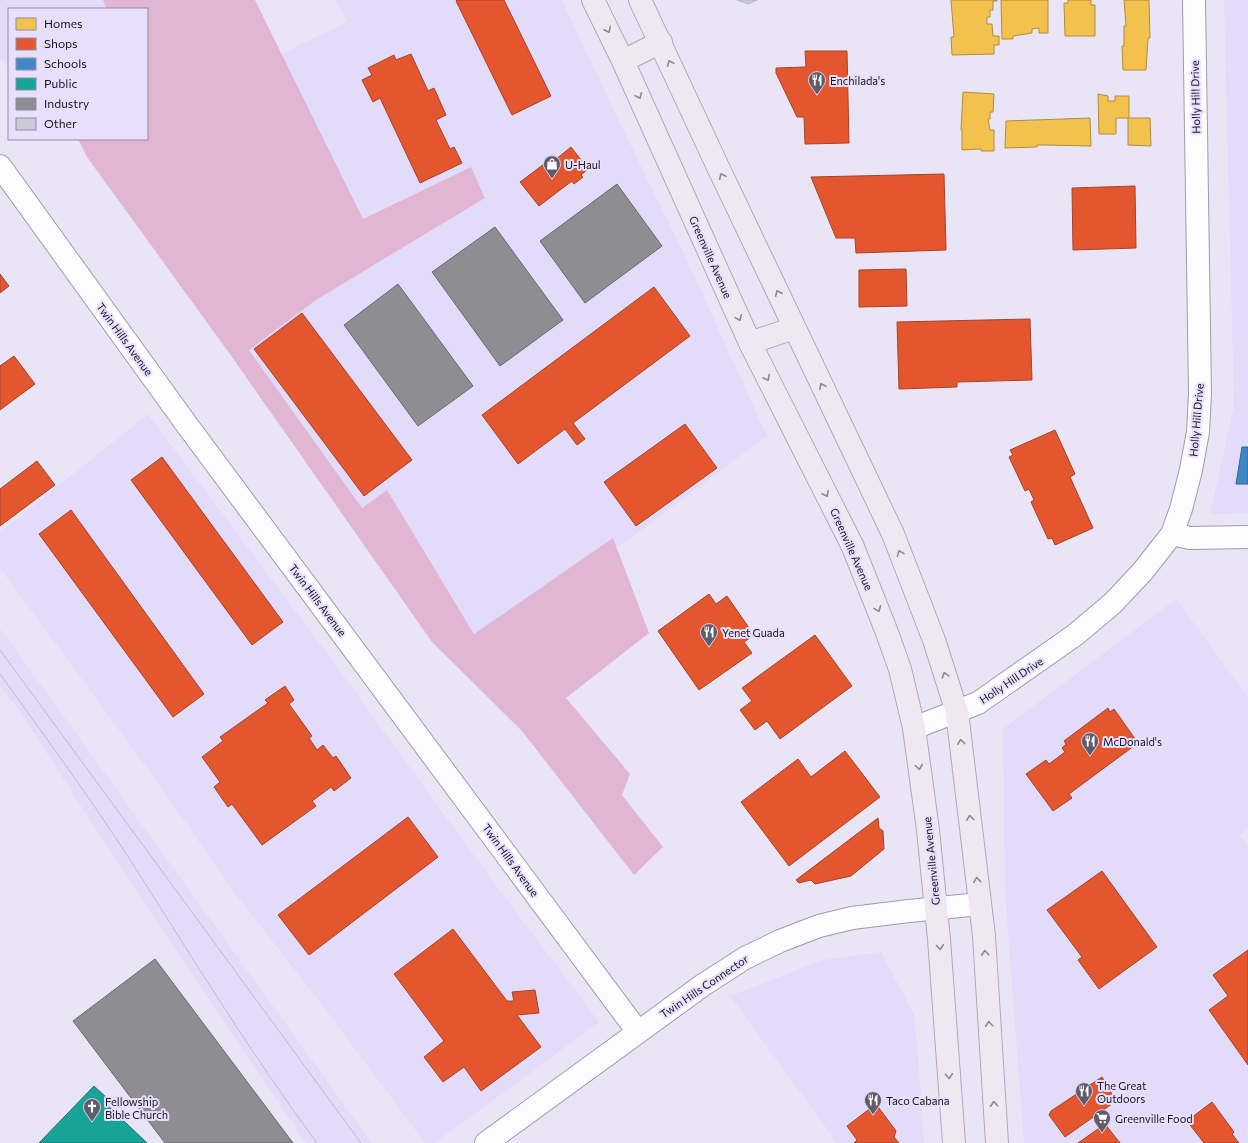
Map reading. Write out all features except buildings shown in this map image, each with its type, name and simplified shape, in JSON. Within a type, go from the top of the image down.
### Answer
[{"type":"main road","name":"Greenville Avenue","points":[[593,0],[623,61],[750,343],[853,547],[900,669],[914,728],[928,830],[936,908],[954,1143]]},
{"type":"main road","points":[[640,0],[794,328],[893,534],[934,640],[957,712],[984,936],[997,1143]]},
{"type":"main road","points":[[623,61],[661,42]]},
{"type":"main road","points":[[750,343],[794,328]]},
{"type":"street","name":"Holly Hill Drive","points":[[914,728],[978,703],[1075,635],[1113,603],[1143,571],[1172,534],[1181,509],[1191,470],[1198,432],[1200,393],[1194,0]]},
{"type":"street","name":"Twin Hills Avenue","points":[[0,166],[187,425],[638,1032]]},
{"type":"street","points":[[1172,534],[1190,538],[1248,537]]},
{"type":"street","name":"Twin Hills Connector","points":[[486,1143],[703,985],[745,958],[780,941],[819,926],[852,918],[980,904]]},
{"type":"shaded area","points":[[0,0],[103,0],[107,8],[8,8],[8,65],[0,59]]},
{"type":"shaded area","points":[[103,0],[255,0],[363,219],[471,167],[485,198],[316,300],[249,350],[362,508],[387,490],[474,634],[613,538],[649,633],[566,698],[630,774],[622,795],[663,847],[634,875],[522,731],[432,642],[227,350],[87,157],[78,140],[148,140],[148,8],[107,8]]},
{"type":"shaded area","points":[[335,0],[562,0],[686,258],[767,436],[617,548],[613,538],[475,635],[387,490],[362,508],[249,350],[316,300],[485,198],[471,167],[363,219],[281,54],[347,22]]},
{"type":"shaded area","points":[[1224,0],[1248,0],[1248,513],[1210,514],[1234,406]]},
{"type":"shaded area","points":[[148,414],[321,645],[489,876],[599,1022],[435,1143],[425,1143],[319,1001],[237,896],[150,772],[0,568],[0,532]]},
{"type":"shaded area","points":[[1176,599],[1248,697],[1248,829],[1240,836],[1248,848],[1248,1143],[1024,1143],[1005,894],[1003,729]]},
{"type":"shaded area","points":[[0,629],[372,1143],[306,1143],[135,889],[16,706],[0,686]]},
{"type":"shaded area","points":[[881,952],[914,1014],[924,1143],[837,1143],[730,996],[823,960]]},
{"type":"tram line","points":[[0,650],[361,1143]]},
{"type":"tram line","points":[[0,674],[66,765],[129,858],[244,1038],[317,1143]]},
{"type":"place","name":"Enchilada's","points":[[817,95]]},
{"type":"place","name":"U-Haul","points":[[552,179]]},
{"type":"place","name":"Yenet Guada","points":[[709,647]]},
{"type":"place","name":"McDonald's","points":[[1090,756]]},
{"type":"place","name":"The Great Outdoors","points":[[1084,1106]]},
{"type":"place","name":"Taco Cabana","points":[[873,1115]]},
{"type":"place","name":"Fellowship Bible Church","points":[[92,1122]]},
{"type":"place","name":"Greenville Food","points":[[1102,1133]]}]
